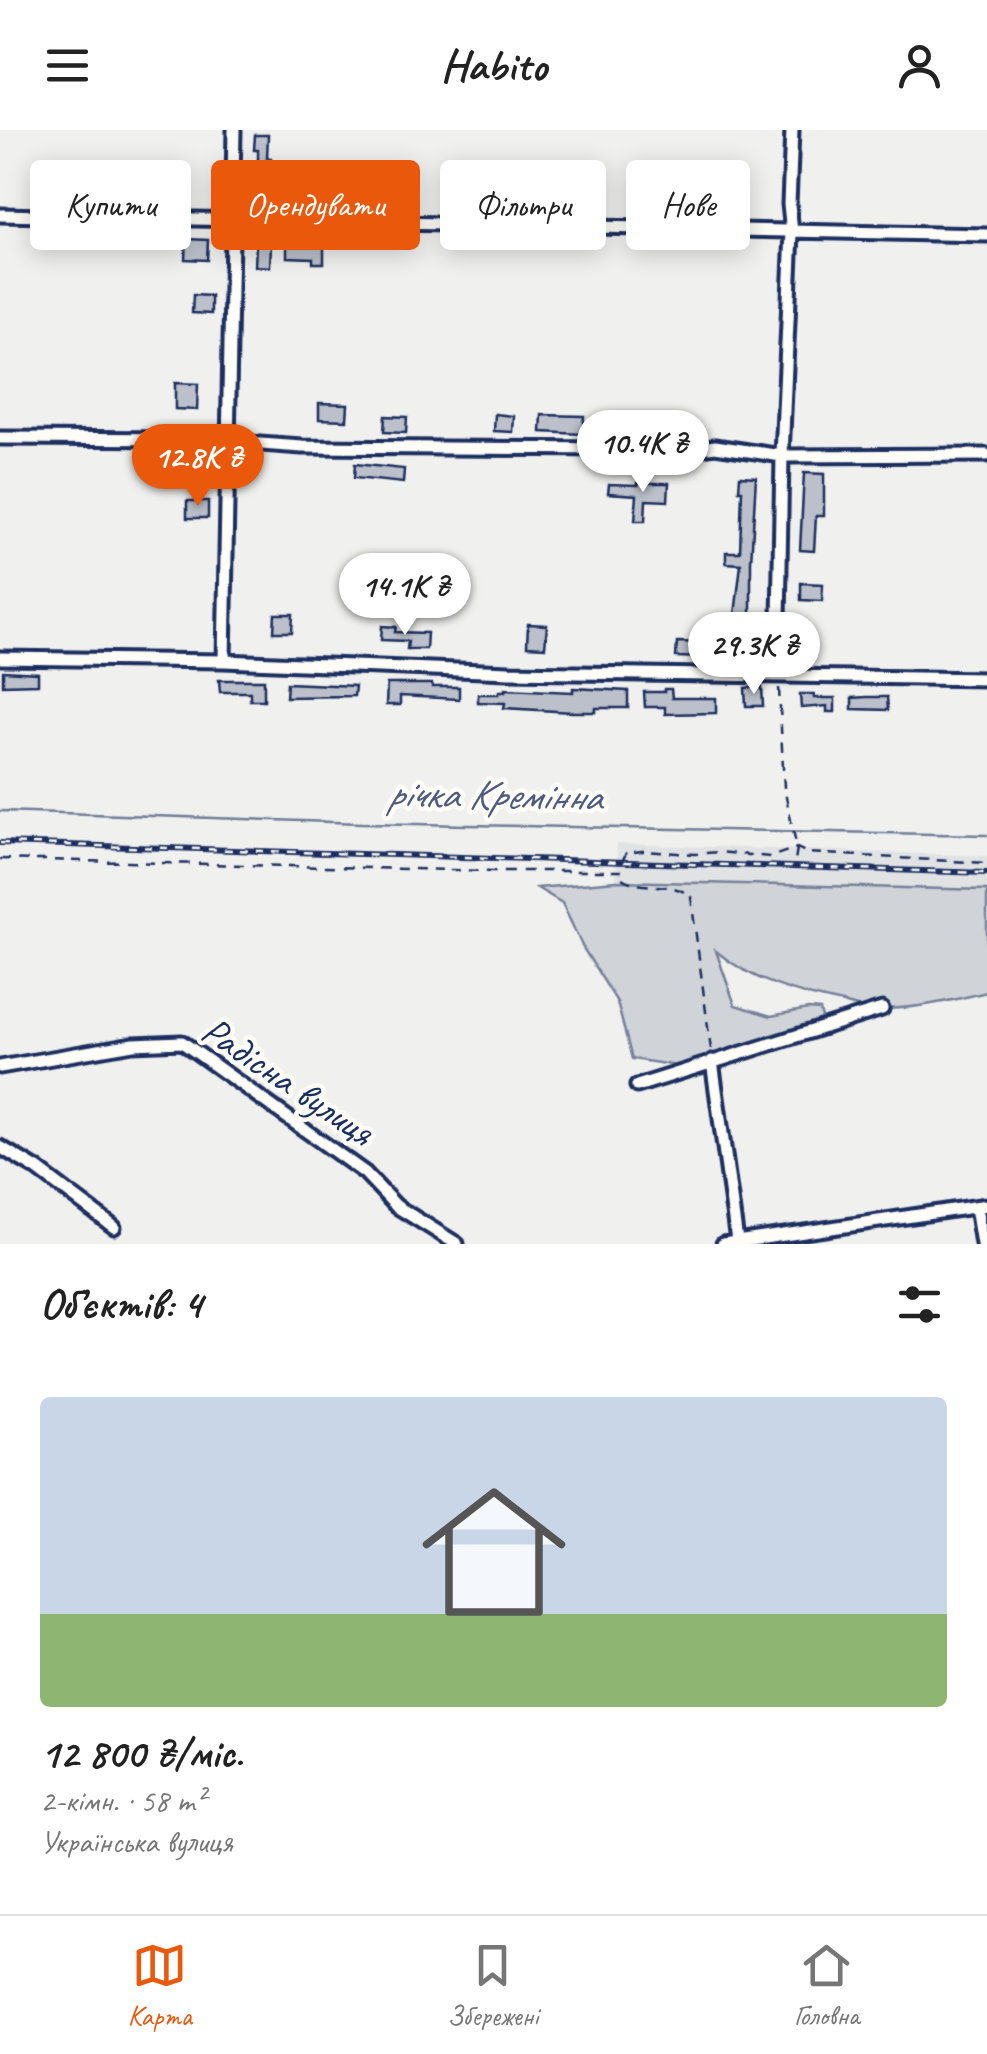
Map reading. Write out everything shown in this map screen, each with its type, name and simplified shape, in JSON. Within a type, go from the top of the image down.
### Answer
[{"type":"street","points":[[233,160],[234,130]]},
{"type":"street","points":[[778,676],[792,130]]},
{"type":"street","points":[[0,215],[211,220]]},
{"type":"street","points":[[420,224],[987,235]]},
{"type":"street","points":[[224,661],[232,250]]},
{"type":"street","points":[[0,438],[193,439],[302,447],[618,449],[662,454],[715,446],[782,456],[987,455]]},
{"type":"street","points":[[0,658],[224,661],[509,672],[987,679]]},
{"type":"street","points":[[637,1086],[882,1009]]},
{"type":"street","name":"Радісна вулиця","points":[[0,1067],[133,1044],[182,1042],[365,1173],[396,1206],[456,1244]]},
{"type":"street","points":[[712,1061],[737,1240]]},
{"type":"street","points":[[0,1147],[114,1227]]},
{"type":"street","points":[[723,1244],[981,1206],[982,1244]]},
{"type":"path","points":[[778,676],[784,788],[795,860]]},
{"type":"path","points":[[712,1061],[691,897],[682,889],[633,885],[622,871],[626,853],[718,852],[770,857],[796,848],[808,852],[987,863]]},
{"type":"path","points":[[622,862],[628,856]]},
{"type":"path","points":[[0,859],[622,871]]},
{"type":"shaded area","points":[[617,844],[987,856],[987,892],[616,881]]},
{"type":"shaded area","points":[[616,881],[987,890],[987,992],[916,1006],[865,1008],[776,985],[744,971],[716,951],[735,1005],[771,1016],[820,1010],[823,1023],[691,1068],[632,1059],[617,1002],[583,948],[562,903],[537,888]]},
{"type":"building","points":[[255,135],[268,135],[267,158],[271,160],[258,160],[258,150],[254,150]]},
{"type":"building","points":[[191,239],[208,240],[207,260],[185,259],[185,250],[191,250]]},
{"type":"building","points":[[256,250],[271,250],[270,267],[255,266]]},
{"type":"building","points":[[287,250],[324,250],[324,263],[313,263],[313,258],[287,257]]},
{"type":"building","points":[[193,295],[211,296],[211,314],[192,313]]},
{"type":"building","points":[[175,383],[198,384],[197,410],[175,409]]},
{"type":"building","points":[[319,403],[348,404],[347,420],[319,419]]},
{"type":"building","points":[[495,414],[514,416],[513,432],[494,431]]},
{"type":"building","points":[[542,415],[584,416],[583,434],[541,432]]},
{"type":"building","points":[[385,416],[407,417],[406,433],[384,432]]},
{"type":"building","points":[[620,416],[637,417],[636,436],[619,436]]},
{"type":"building","points":[[355,464],[404,469],[403,483],[354,478]]},
{"type":"building","points":[[804,473],[824,474],[824,516],[816,516],[814,551],[800,550]]},
{"type":"building","points":[[740,476],[756,477],[751,624],[734,623],[741,564],[726,563],[726,552],[740,552]]},
{"type":"building","points":[[669,483],[668,501],[646,500],[645,521],[635,521],[637,495],[608,493],[609,484]]},
{"type":"building","points":[[187,501],[208,501],[208,518],[187,518]]},
{"type":"building","points":[[350,562],[363,563],[361,586],[348,585]]},
{"type":"building","points":[[801,583],[823,584],[822,601],[801,600]]},
{"type":"building","points":[[275,614],[293,614],[292,632],[274,632]]},
{"type":"building","points":[[528,624],[547,625],[545,647],[527,646]]},
{"type":"building","points":[[382,626],[396,627],[395,632],[427,633],[426,649],[407,649],[408,641],[381,640]]},
{"type":"building","points":[[677,642],[707,643],[707,658],[676,657]]},
{"type":"building","points":[[3,671],[38,673],[38,684],[3,685]]},
{"type":"building","points":[[219,680],[264,680],[264,700],[250,700],[250,692],[220,692]]},
{"type":"building","points":[[287,683],[355,686],[354,696],[286,697]]},
{"type":"building","points":[[387,684],[459,687],[459,699],[400,696],[400,705],[386,705]]},
{"type":"building","points":[[762,687],[763,706],[746,706],[745,688]]},
{"type":"building","points":[[573,688],[628,691],[628,708],[573,712],[504,708],[505,703],[478,702],[478,694],[499,694],[505,689],[573,692]]},
{"type":"building","points":[[671,689],[672,698],[716,698],[716,713],[665,714],[665,707],[645,707],[644,692]]},
{"type":"building","points":[[800,694],[835,698],[835,712],[827,712],[827,706],[801,708]]},
{"type":"building","points":[[887,697],[888,710],[852,709],[852,698]]},
{"type":"waterway","name":"річка Кремінна","points":[[0,811],[362,823],[987,835]]},
{"type":"railway","points":[[0,843],[987,873]]}]
